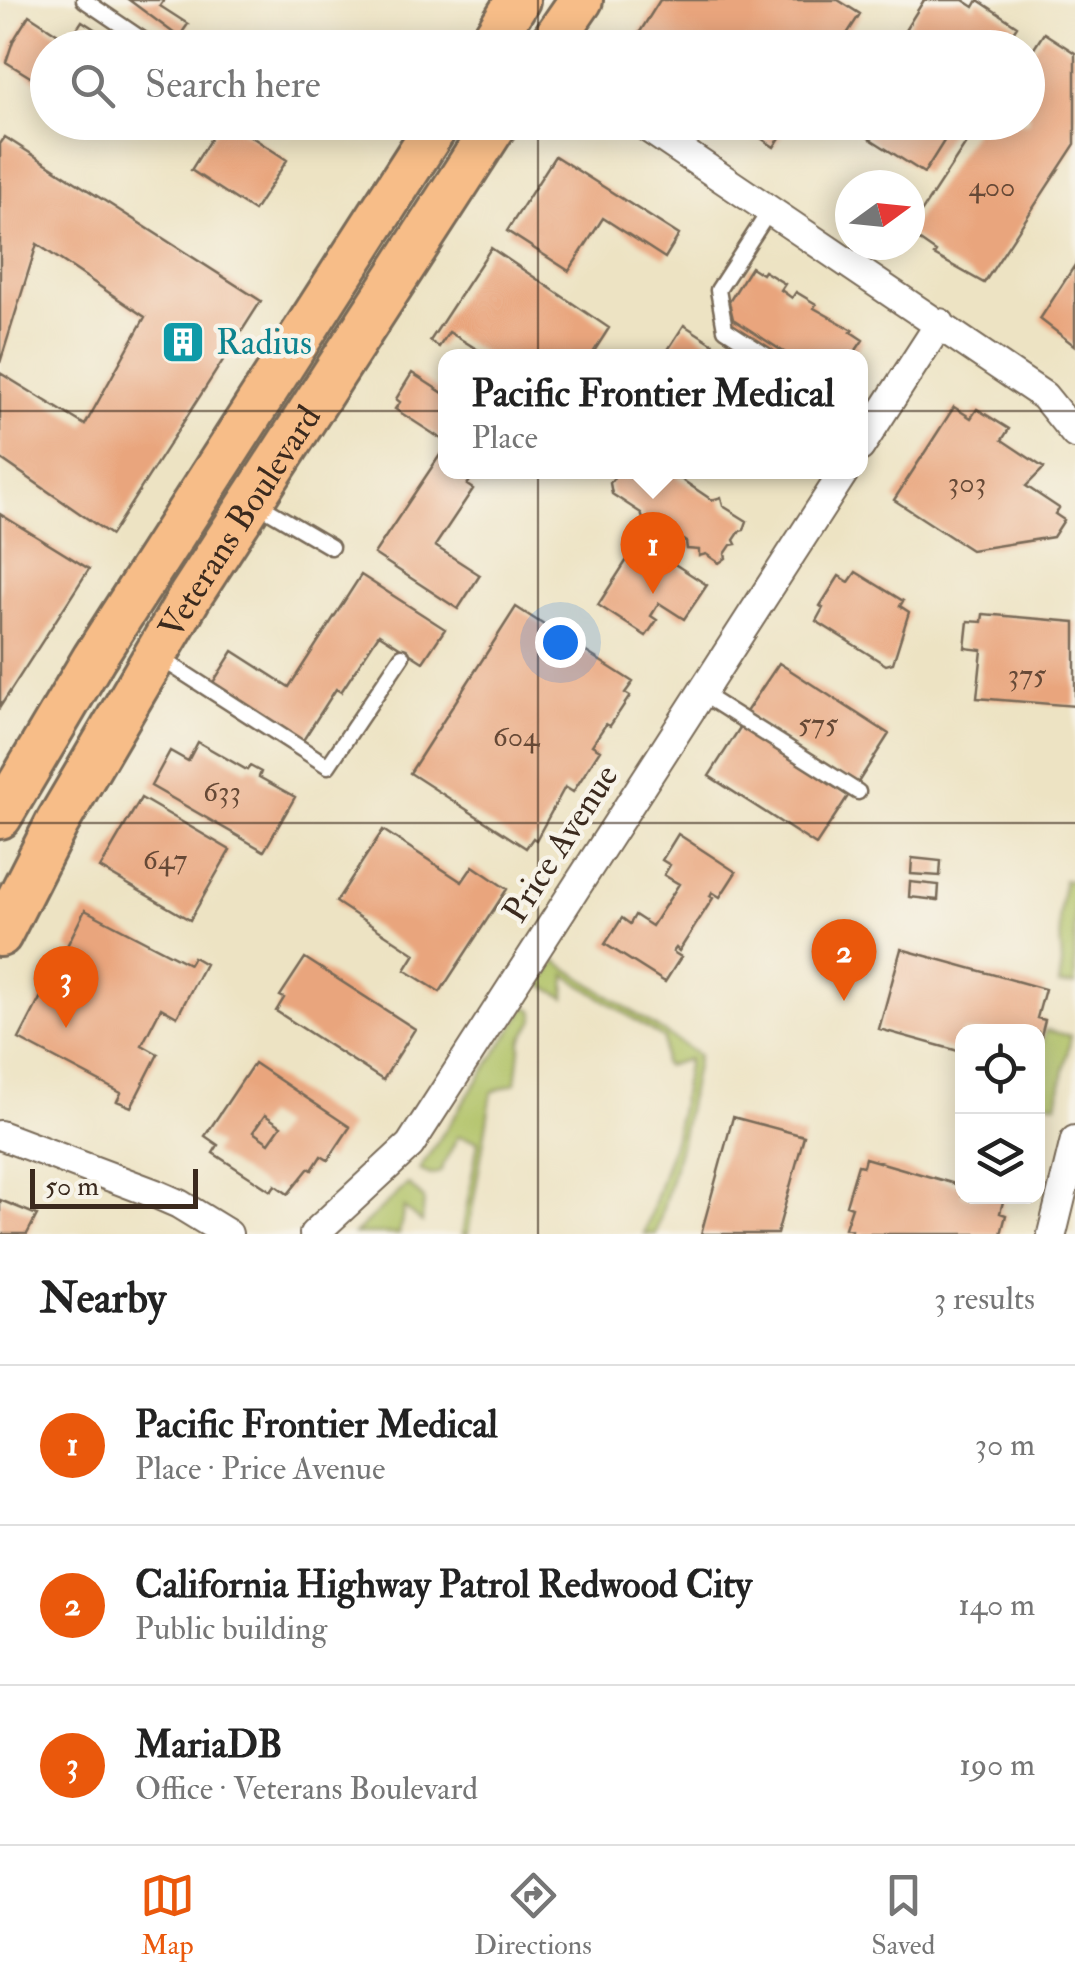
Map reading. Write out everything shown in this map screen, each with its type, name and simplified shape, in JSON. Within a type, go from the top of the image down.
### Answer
[{"type":"main road","points":[[499,30],[518,0]]},
{"type":"main road","points":[[535,0],[538,30]]},
{"type":"main road","points":[[560,30],[581,0]]},
{"type":"main road","name":"Veterans Boulevard","points":[[1,812],[85,672],[427,140]]},
{"type":"main road","name":"Veterans Boulevard","points":[[0,935],[56,824],[156,655],[251,500],[485,140]]},
{"type":"main road","points":[[251,500],[247,473],[255,443],[300,358],[309,324]]},
{"type":"street","points":[[666,140],[1044,396],[1075,434]]},
{"type":"street","points":[[868,427],[940,323]]},
{"type":"street","name":"Price Avenue","points":[[314,1234],[410,1145],[840,479]]},
{"type":"street","points":[[0,1135],[168,1199],[228,1234]]},
{"type":"street","points":[[1062,1221],[1075,1140]]},
{"type":"lane","points":[[84,0],[128,30]]},
{"type":"lane","points":[[756,349],[726,329],[718,290],[770,210]]},
{"type":"lane","points":[[251,500],[331,547]]},
{"type":"lane","points":[[156,655],[328,766],[402,656]]},
{"type":"lane","points":[[702,693],[858,792]]},
{"type":"green space","points":[[1064,880],[1075,881],[1075,985],[1059,985],[1059,917]]},
{"type":"green space","points":[[556,961],[698,1055],[680,1146],[656,1234],[644,1234],[675,1137],[688,1059],[666,1066],[664,1039],[566,975],[565,998],[541,984]]},
{"type":"green space","points":[[527,1006],[534,1011],[534,1020],[521,1041],[516,1083],[492,1092],[468,1234],[462,1234],[478,1141],[458,1136],[440,1172],[431,1175],[419,1170]]},
{"type":"green space","points":[[1046,1030],[1071,1036],[1057,1104],[1045,1101]]},
{"type":"green space","points":[[408,1184],[424,1199],[422,1223],[404,1208],[399,1234],[354,1234]]},
{"type":"building","points":[[129,0],[164,0],[160,6],[188,24],[184,30],[170,30]]},
{"type":"building","points":[[660,0],[838,0],[860,14],[850,30],[641,30]]},
{"type":"building","points":[[924,0],[963,0],[974,7],[978,0],[1017,26],[1014,30],[905,30]]},
{"type":"building","points":[[29,15],[52,30],[30,30],[30,77],[6,62]]},
{"type":"building","points":[[82,21],[96,30],[76,30]]},
{"type":"building","points":[[1045,34],[1075,53],[1075,144],[984,283],[934,255],[936,252],[925,244],[925,206],[968,140],[1045,140]]},
{"type":"building","name":"Radius","points":[[5,137],[261,301],[111,535],[0,458],[0,373],[85,425],[145,317],[37,244],[0,363],[0,144]]},
{"type":"building","points":[[210,140],[256,140],[287,160],[254,211],[191,170]]},
{"type":"building","points":[[872,140],[945,140],[925,171]]},
{"type":"building","points":[[555,156],[679,235],[665,258],[603,218],[569,271],[507,231]]},
{"type":"building","points":[[491,248],[609,328],[596,349],[477,349],[449,332],[439,347],[430,341]]},
{"type":"building","points":[[1075,265],[1075,346],[1040,319]]},
{"type":"building","points":[[751,267],[785,284],[781,290],[792,298],[796,292],[816,304],[814,308],[863,340],[857,349],[779,349],[733,319],[729,302]]},
{"type":"building","points":[[684,325],[721,349],[669,349]]},
{"type":"building","points":[[412,373],[438,390],[438,437],[395,409],[400,402],[396,399]]},
{"type":"building","points":[[954,407],[971,418],[977,409],[1009,429],[1002,440],[1044,468],[1026,486],[1059,508],[1055,514],[1064,520],[1053,537],[971,550],[894,500]]},
{"type":"building","points":[[438,458],[438,479],[471,479],[467,485],[473,489],[435,546],[480,575],[458,609],[374,554]]},
{"type":"building","points":[[613,479],[681,479],[712,500],[721,497],[723,506],[747,521],[734,540],[736,544],[731,545],[726,558],[719,563],[706,554],[699,556],[699,550],[687,549],[686,542],[662,526],[654,528],[654,521],[643,519],[641,513],[612,494]]},
{"type":"building","points":[[0,514],[89,569],[0,707]]},
{"type":"building","points":[[639,541],[707,585],[684,619],[659,603],[651,616],[657,620],[646,636],[598,605]]},
{"type":"building","points":[[856,572],[903,601],[900,606],[909,612],[893,663],[886,665],[816,621],[823,608],[820,606],[839,576],[849,582]]},
{"type":"building","points":[[361,575],[445,629],[423,662],[379,634],[341,692],[336,689],[302,742],[212,684],[233,651],[289,687]]},
{"type":"building","points":[[516,607],[633,682],[625,693],[630,696],[592,745],[600,750],[573,792],[565,787],[536,840],[533,838],[526,848],[410,773]]},
{"type":"building","points":[[983,614],[1075,622],[1075,706],[977,698],[982,650],[965,648],[968,621],[982,622]]},
{"type":"building","points":[[779,663],[889,734],[857,784],[746,712]]},
{"type":"building","points":[[741,726],[848,796],[816,845],[709,776]]},
{"type":"building","points":[[198,742],[247,770],[250,766],[261,772],[259,777],[295,797],[264,851],[151,786],[170,751],[188,761]]},
{"type":"building","points":[[141,798],[230,850],[190,920],[100,868]]},
{"type":"building","points":[[383,830],[462,882],[473,866],[507,889],[440,992],[405,970],[415,954],[336,902]]},
{"type":"building","points":[[678,834],[736,872],[720,897],[712,892],[713,898],[679,951],[676,948],[673,952],[681,957],[665,982],[605,944],[622,918],[630,924],[635,915],[652,926],[679,884],[664,875],[670,865],[662,860]]},
{"type":"building","points":[[912,858],[941,861],[940,876],[911,874]]},
{"type":"building","points":[[910,882],[939,885],[938,900],[909,897]]},
{"type":"building","points":[[85,910],[189,964],[193,957],[205,964],[177,1017],[161,1008],[142,1045],[158,1054],[131,1107],[117,1101],[121,1093],[19,1039],[48,983],[61,990],[80,955],[66,948]]},
{"type":"building","points":[[901,949],[1045,989],[1037,1018],[1045,1020],[1044,1024],[955,1024],[955,1050],[879,1029]]},
{"type":"building","points":[[305,958],[415,1029],[383,1080],[276,1011],[284,998],[280,996]]},
{"type":"building","points":[[254,1063],[350,1127],[328,1160],[321,1156],[288,1194],[275,1185],[271,1191],[213,1153],[218,1145],[205,1136]],"holes":[[[265,1115],[281,1126],[269,1143],[253,1132]]]},
{"type":"building","points":[[733,1117],[804,1136],[777,1234],[701,1234]]},
{"type":"building","points":[[865,1158],[955,1184],[955,1204],[1002,1204],[1000,1213],[1006,1215],[1001,1234],[851,1234],[852,1230],[845,1228],[852,1207],[846,1205],[858,1165],[863,1166]]},
{"type":"building","points":[[0,1200],[37,1215],[27,1234],[0,1234]]},
{"type":"place","name":"Radius","points":[[183,342]]},
{"type":"place","name":"Pacific Frontier Medical","points":[[653,594]]},
{"type":"place","name":"California Highway Patrol Redwood City","points":[[844,1001]]},
{"type":"place","name":"MariaDB","points":[[66,1028]]}]
